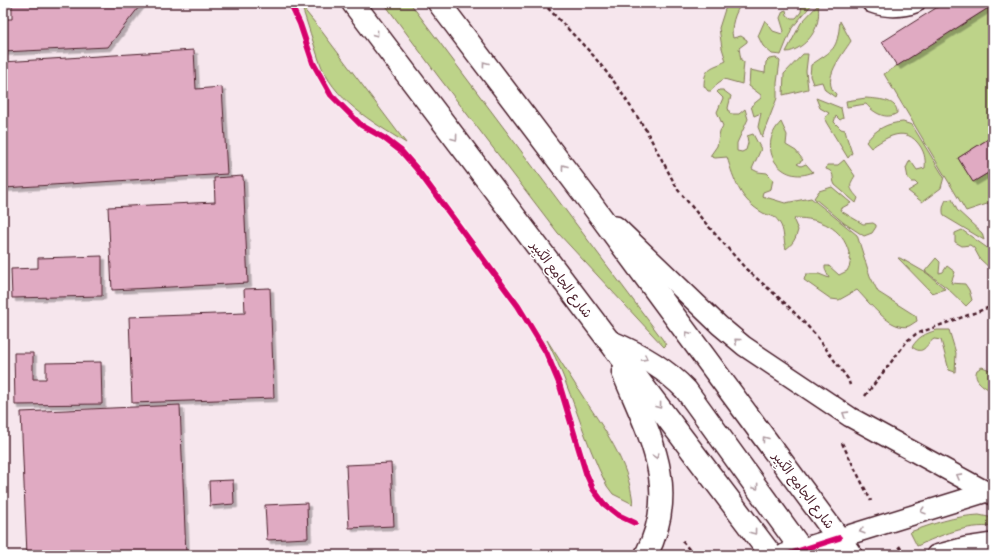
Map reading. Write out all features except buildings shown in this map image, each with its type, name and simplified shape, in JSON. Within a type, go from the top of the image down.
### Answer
[{"type":"main road","name":"شارع الجامِع الكَبِير","points":[[353,3],[771,555]]},
{"type":"main road","name":"شارع الجامِع الكَبِير","points":[[439,3],[587,198],[852,555]]},
{"type":"main road","points":[[610,342],[638,354],[659,366],[673,376],[686,390],[799,553],[838,538]]},
{"type":"main road","points":[[610,342],[651,440],[662,483],[662,505],[658,527],[646,555]]},
{"type":"lane","points":[[872,3],[880,6],[896,7],[915,3]]},
{"type":"lane","points":[[587,198],[719,325],[744,346],[852,413],[990,494]]},
{"type":"lane","points":[[838,538],[990,494]]},
{"type":"lane","points":[[936,555],[966,547],[993,543]]},
{"type":"path","points":[[543,3],[592,54],[615,83],[646,130],[678,190],[702,220],[746,269],[786,304],[815,334],[834,358],[848,379],[852,413]]},
{"type":"path","points":[[905,555],[871,502],[839,438],[852,413],[908,340],[916,334],[993,306]]},
{"type":"green space","points":[[384,3],[410,3],[663,340],[666,345],[664,347],[558,233]]},
{"type":"green space","points":[[727,3],[742,3],[735,15],[732,34],[733,38],[741,36],[747,40],[747,42],[739,48],[741,60],[744,62],[742,84],[724,79],[711,91],[708,91],[704,86],[704,79],[708,71],[726,61],[722,48],[719,28]]},
{"type":"green space","points":[[802,3],[813,3],[792,28],[781,55],[772,54],[763,46],[758,36],[765,20],[773,31],[782,34],[784,31],[780,18],[783,11],[786,10],[787,15],[791,18],[796,18],[801,12]]},
{"type":"green space","points":[[818,5],[819,12],[817,24],[812,35],[798,48],[786,52],[801,23]]},
{"type":"green space","points":[[993,5],[993,136],[958,158],[973,182],[993,170],[993,202],[966,211],[884,74]]},
{"type":"green space","points":[[302,7],[406,143],[367,118],[343,98],[334,87],[325,74],[319,60]]},
{"type":"green space","points":[[840,21],[851,41],[834,67],[830,82],[836,94],[835,97],[825,90],[822,82],[813,84],[810,76],[811,65],[829,52],[836,44]]},
{"type":"green space","points":[[803,54],[808,54],[806,71],[808,89],[783,95],[784,74]]},
{"type":"green space","points":[[776,58],[780,61],[777,83],[777,98],[762,137],[758,127],[761,113],[754,116],[751,106],[761,98],[761,95],[749,86],[750,70],[765,73],[766,62],[769,59]]},
{"type":"green space","points":[[719,90],[723,90],[731,96],[728,108],[730,114],[739,114],[745,109],[748,119],[737,143],[737,151],[742,152],[746,150],[748,143],[747,136],[753,134],[761,149],[752,169],[758,172],[767,173],[773,179],[771,189],[763,192],[762,196],[785,203],[811,198],[857,235],[870,276],[878,292],[916,316],[917,321],[909,326],[902,327],[880,314],[857,290],[839,300],[831,299],[804,280],[806,274],[819,274],[829,278],[825,266],[829,266],[839,275],[847,271],[850,260],[846,244],[842,237],[829,226],[813,220],[795,218],[794,221],[798,230],[792,243],[786,249],[781,225],[774,217],[755,208],[743,196],[732,174],[727,157],[715,158],[710,156],[717,146],[720,131],[723,126],[717,112],[723,98],[717,92]]},
{"type":"green space","points":[[816,98],[841,108],[843,118],[840,120],[836,116],[834,122],[841,129],[845,130],[852,153],[848,158],[826,122],[825,118],[829,113],[820,108]]},
{"type":"green space","points":[[866,98],[880,99],[890,102],[896,108],[897,113],[884,116],[872,110],[866,104],[847,107],[846,101]]},
{"type":"green space","points":[[781,122],[787,135],[786,145],[796,151],[803,160],[797,164],[801,166],[806,164],[813,172],[801,175],[791,174],[782,169],[775,162],[771,153],[771,143],[774,132]]},
{"type":"green space","points":[[903,122],[912,125],[944,177],[941,188],[922,202],[908,191],[918,185],[915,182],[911,182],[908,178],[906,168],[910,160],[917,170],[925,168],[924,154],[917,142],[912,137],[900,134],[888,137],[871,148],[866,142],[878,130],[887,125]]},
{"type":"green space","points":[[844,160],[855,176],[851,182],[851,187],[858,198],[856,203],[835,185],[831,172],[826,169],[827,165],[838,165]]},
{"type":"green space","points":[[832,187],[851,203],[840,209],[841,211],[863,224],[873,223],[876,225],[872,233],[864,236],[844,223],[814,198],[819,191]]},
{"type":"green space","points":[[952,199],[957,210],[982,233],[984,240],[944,216],[943,210],[945,202],[946,200]]},
{"type":"green space","points":[[962,230],[993,252],[993,271],[980,259],[974,248],[970,245],[962,246],[955,242],[955,233]]},
{"type":"green space","points":[[898,258],[928,274],[945,289],[932,293]]},
{"type":"green space","points":[[936,258],[940,262],[939,273],[943,272],[947,266],[955,272],[951,283],[965,284],[969,290],[972,300],[966,306],[947,288],[925,271]]},
{"type":"green space","points":[[937,330],[949,330],[956,353],[955,372],[949,370],[941,340],[934,339],[922,350],[912,347],[917,340]]},
{"type":"green space","points":[[547,340],[614,445],[621,459],[631,488],[633,504],[613,494],[607,486]]},
{"type":"green space","points":[[982,367],[993,371],[993,392],[980,383],[976,377],[977,370]]},
{"type":"green space","points":[[979,515],[993,518],[993,527],[974,527],[954,531],[917,546],[910,532],[935,523]]},
{"type":"cycle path","points":[[290,3],[300,24],[313,63],[331,95],[361,125],[384,138],[401,151],[416,168],[518,306],[546,352],[559,383],[586,473],[593,489],[604,504],[618,515],[635,523]]},
{"type":"cycle path","points":[[786,555],[839,538]]}]
